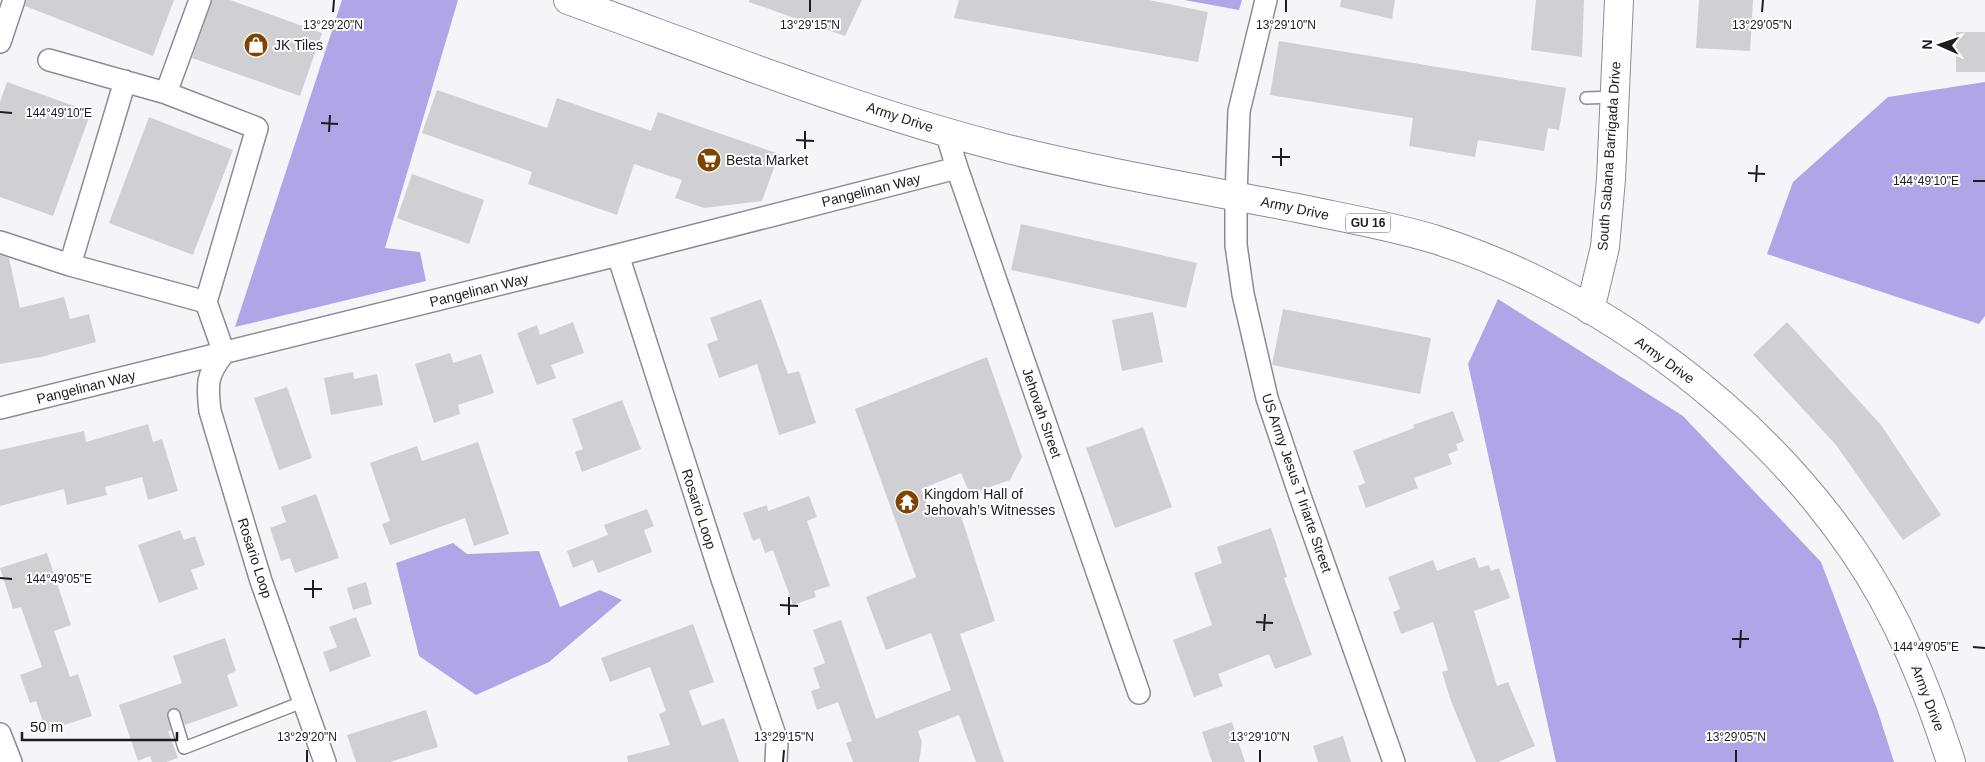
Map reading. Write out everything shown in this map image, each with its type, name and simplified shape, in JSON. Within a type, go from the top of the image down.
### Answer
[{"type":"main road","name":"Army Drive","points":[[568,0],[766,72],[946,132],[1058,161],[1380,226],[1436,240],[1493,260],[1550,287],[1645,344],[1692,378],[1736,416],[1818,503],[1854,550],[1883,599],[1911,653],[1933,707],[1951,762]]},
{"type":"main road","name":"South Sabana Barrigada Drive","points":[[1590,310],[1605,248],[1611,179],[1620,0]]},
{"type":"street","points":[[0,42],[14,0]]},
{"type":"street","points":[[166,93],[200,0]]},
{"type":"street","name":"US Army Jesus T Iriarte Street","points":[[1266,0],[1239,111],[1236,245],[1244,294],[1267,398],[1394,762]]},
{"type":"street","points":[[49,60],[166,93],[257,128],[206,302],[224,353]]},
{"type":"street","points":[[70,265],[125,81]]},
{"type":"street","name":"Jehovah Street","points":[[946,132],[1139,693]]},
{"type":"street","name":"Pangelinan Way","points":[[0,408],[618,255],[957,168]]},
{"type":"street","points":[[0,242],[70,265],[206,302]]},
{"type":"street","name":"Rosario Loop","points":[[618,255],[713,553],[777,741],[776,762]]},
{"type":"street","name":"Rosario Loop","points":[[224,353],[212,367],[207,384],[210,411],[261,582],[326,762]]},
{"type":"street","points":[[0,734],[11,762]]},
{"type":"lane","points":[[1586,98],[1614,97]]},
{"type":"lane","points":[[174,715],[184,748],[305,702]]},
{"type":"shaded area","points":[[342,0],[458,0],[385,248],[420,252],[426,281],[235,327]]},
{"type":"shaded area","points":[[1184,0],[1242,0],[1239,10]]},
{"type":"shaded area","points":[[1985,82],[1985,316],[1979,324],[1767,254],[1793,182],[1888,97]]},
{"type":"shaded area","points":[[1498,299],[1683,416],[1821,562],[1877,709],[1894,762],[1556,762],[1468,364]]},
{"type":"shaded area","points":[[453,543],[467,554],[539,551],[560,607],[600,590],[622,600],[549,662],[476,695],[419,656],[396,563]]},
{"type":"building","points":[[26,0],[174,0],[153,56],[25,6]]},
{"type":"building","name":"JK Tiles","points":[[212,0],[230,0],[322,33],[300,96],[192,58]]},
{"type":"building","points":[[749,0],[862,0],[845,36],[749,2]]},
{"type":"building","points":[[959,0],[1149,0],[1208,12],[1198,62],[954,18]]},
{"type":"building","points":[[1341,0],[1395,0],[1392,19],[1340,7]]},
{"type":"building","points":[[1536,0],[1584,0],[1582,57],[1531,50]]},
{"type":"building","points":[[1699,0],[1753,0],[1750,51],[1696,48]]},
{"type":"building","points":[[1956,32],[1985,32],[1985,72],[1956,72]]},
{"type":"building","points":[[1279,41],[1566,88],[1559,130],[1548,128],[1544,151],[1478,140],[1475,157],[1409,146],[1413,118],[1270,95]]},
{"type":"building","points":[[7,82],[91,112],[53,216],[0,197],[0,102]]},
{"type":"building","points":[[437,90],[547,128],[557,98],[651,131],[658,112],[779,154],[762,201],[704,208],[675,198],[682,180],[634,164],[617,215],[528,184],[532,172],[422,133]]},
{"type":"building","points":[[149,117],[233,150],[193,255],[109,223]]},
{"type":"building","points":[[412,174],[484,200],[469,244],[397,218]]},
{"type":"building","points":[[1021,224],[1197,263],[1186,308],[1011,270]]},
{"type":"building","points":[[0,255],[9,258],[20,308],[64,297],[70,319],[89,314],[96,342],[41,357],[0,364]]},
{"type":"building","points":[[761,299],[788,374],[799,371],[816,423],[779,435],[757,364],[719,378],[707,344],[718,340],[710,318]]},
{"type":"building","points":[[1283,309],[1431,338],[1420,394],[1272,365]]},
{"type":"building","points":[[1153,312],[1163,362],[1122,371],[1112,320]]},
{"type":"building","points":[[573,322],[584,353],[551,365],[556,378],[537,385],[517,333],[537,325],[540,335]]},
{"type":"building","points":[[1787,322],[1881,425],[1941,515],[1903,540],[1836,445],[1753,355]]},
{"type":"building","points":[[450,353],[453,363],[481,354],[494,393],[458,405],[460,414],[434,423],[415,364]]},
{"type":"building","name":"Kingdom Hall of Jehovah’s Witnesses","points":[[987,357],[1022,457],[1010,480],[970,494],[961,473],[921,489],[932,517],[959,510],[995,621],[960,634],[1004,762],[976,762],[959,715],[918,731],[922,742],[919,762],[853,762],[846,743],[852,741],[838,702],[817,710],[811,691],[820,688],[813,668],[825,663],[813,630],[841,620],[876,719],[951,690],[931,633],[886,650],[866,597],[916,577],[855,409]]},
{"type":"building","points":[[353,372],[354,379],[377,374],[383,405],[331,415],[324,378]]},
{"type":"building","points":[[287,387],[312,458],[279,470],[254,398]]},
{"type":"building","points":[[622,400],[641,449],[582,472],[575,452],[583,449],[572,419]]},
{"type":"building","points":[[1453,411],[1464,441],[1456,444],[1458,450],[1448,454],[1452,464],[1414,478],[1418,488],[1366,508],[1358,486],[1365,483],[1353,451],[1414,428],[1413,425]]},
{"type":"building","points":[[148,424],[153,442],[162,439],[178,491],[148,500],[142,477],[105,487],[107,495],[67,505],[64,489],[0,506],[0,450],[84,431],[86,442]]},
{"type":"building","points":[[1143,427],[1172,507],[1115,528],[1086,448]]},
{"type":"building","points":[[478,442],[509,534],[474,546],[465,518],[390,545],[382,524],[390,521],[370,463],[417,446],[422,461]]},
{"type":"building","points":[[316,494],[339,558],[295,573],[290,558],[281,561],[270,528],[286,522],[281,507]]},
{"type":"building","points":[[809,496],[817,517],[807,521],[830,586],[814,591],[816,597],[793,605],[773,550],[765,553],[760,538],[753,541],[743,513],[767,505],[768,511]]},
{"type":"building","points":[[647,509],[654,526],[644,530],[652,552],[598,573],[593,560],[573,568],[567,551],[608,535],[604,525]]},
{"type":"building","points":[[1271,528],[1287,577],[1284,578],[1312,655],[1275,669],[1269,654],[1218,674],[1223,686],[1194,697],[1173,640],[1212,625],[1194,573],[1222,563],[1217,547]]},
{"type":"building","points":[[180,530],[184,540],[195,536],[205,565],[191,570],[198,589],[159,603],[138,545]]},
{"type":"building","points":[[47,553],[71,625],[54,631],[70,677],[78,674],[92,716],[46,731],[36,701],[30,703],[20,675],[42,667],[21,607],[13,609],[0,568]]},
{"type":"building","points":[[1475,557],[1479,568],[1489,565],[1491,571],[1499,568],[1510,598],[1474,611],[1497,686],[1508,682],[1535,746],[1498,762],[1476,762],[1451,701],[1442,672],[1448,670],[1433,622],[1401,634],[1393,612],[1400,609],[1388,577],[1433,560],[1437,571]]},
{"type":"building","points":[[366,582],[372,604],[353,610],[347,588]]},
{"type":"building","points":[[356,617],[371,656],[330,672],[323,652],[337,647],[329,627]]},
{"type":"building","points":[[693,624],[714,682],[689,691],[702,726],[724,718],[739,762],[628,762],[627,756],[670,745],[659,714],[666,711],[650,667],[610,682],[601,658]]},
{"type":"building","points":[[225,638],[236,671],[227,675],[238,706],[185,725],[179,710],[171,708],[167,714],[171,730],[168,731],[178,758],[166,762],[152,762],[150,756],[138,761],[119,705],[182,683],[173,656]]},
{"type":"building","points":[[426,710],[438,747],[390,762],[356,762],[347,735]]},
{"type":"building","points":[[1232,722],[1245,762],[1212,762],[1202,732]]},
{"type":"building","points":[[1343,736],[1351,762],[1318,762],[1313,746]]},
{"type":"place","name":"JK Tiles","points":[[256,45]]},
{"type":"place","name":"Besta Market","points":[[709,160]]},
{"type":"place","name":"Kingdom Hall of Jehovah’s Witnesses","points":[[907,502]]}]
